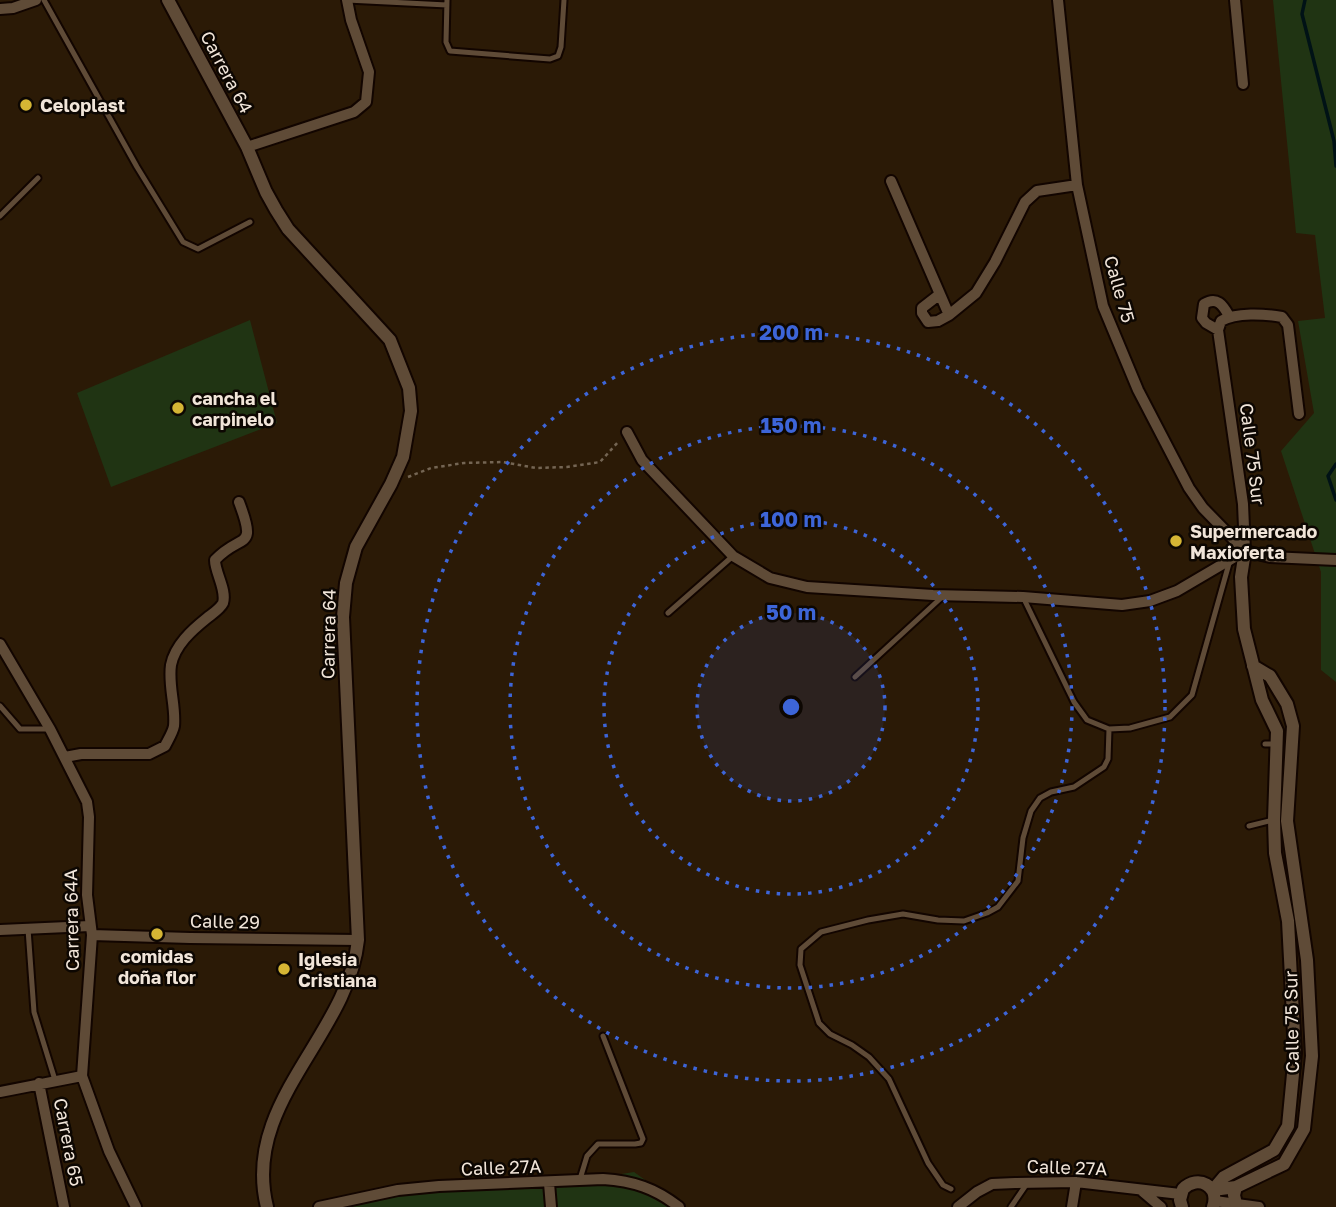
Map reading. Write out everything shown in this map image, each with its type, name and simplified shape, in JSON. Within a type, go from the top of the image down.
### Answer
[{"type":"street","points":[[0,9],[13,8],[36,0]]},
{"type":"street","name":"Carrera 64","points":[[168,0],[247,147],[266,192],[288,229],[390,340],[409,388],[411,411],[403,457],[356,547],[346,583],[343,617],[358,940],[356,957],[349,983],[278,1105],[265,1156],[263,1175],[267,1207]]},
{"type":"street","points":[[247,147],[354,112],[366,102],[369,72],[347,0]]},
{"type":"street","name":"Calle 75","points":[[1058,0],[1077,185],[1102,306],[1138,390],[1189,488],[1203,508],[1245,551]]},
{"type":"street","points":[[1235,0],[1243,84]]},
{"type":"street","points":[[891,181],[949,315]]},
{"type":"street","points":[[940,294],[925,304],[922,313],[928,322],[933,323],[949,315],[976,293],[1025,202],[1037,191],[1077,185]]},
{"type":"street","name":"Calle 75 Sur","points":[[1213,1200],[1224,1177],[1274,1150],[1288,1126],[1295,1053],[1288,921],[1275,853],[1270,744],[1277,731],[1262,700],[1244,629],[1241,577],[1245,551],[1243,504],[1218,330],[1202,318],[1204,304],[1210,300],[1217,301],[1229,316]]},
{"type":"street","points":[[1218,330],[1221,321],[1229,316],[1282,317],[1288,325],[1299,414]]},
{"type":"street","points":[[627,432],[642,460],[733,556],[770,578],[807,587],[1023,597],[1107,605],[1136,603],[1177,592],[1245,551],[1270,557],[1336,560]]},
{"type":"street","points":[[65,757],[81,754],[149,754],[165,746],[174,727],[170,683],[172,663],[180,645],[223,603],[215,560],[221,553],[243,542],[248,535],[248,525],[239,502]]},
{"type":"street","name":"Carrera 64A","points":[[0,644],[50,729],[87,802],[87,895],[91,931],[82,1076],[109,1151],[136,1207]]},
{"type":"street","name":"Calle 75 Sur","points":[[1213,1200],[1284,1164],[1304,1129],[1312,1056],[1307,960],[1287,821],[1293,726],[1287,704],[1270,676],[1254,666]]},
{"type":"street","points":[[1271,718],[1276,704],[1287,704]]},
{"type":"street","name":"Calle 29","points":[[0,930],[28,928],[190,939],[358,940]]},
{"type":"street","points":[[0,1092],[82,1076]]},
{"type":"street","name":"Carrera 65","points":[[39,1083],[64,1207]]},
{"type":"street","name":"Calle 27A","points":[[319,1207],[398,1190],[549,1183],[580,1179],[624,1180],[644,1185],[679,1207]]},
{"type":"street","name":"Calle 27A","points":[[958,1207],[992,1184],[1028,1182],[1076,1182],[1139,1189],[1181,1201]]},
{"type":"street","points":[[1072,1207],[1076,1182]]},
{"type":"street","points":[[1181,1201],[1183,1189],[1193,1182],[1205,1183],[1213,1200],[1259,1207]]},
{"type":"street","points":[[549,1183],[551,1207]]},
{"type":"street","points":[[1236,1187],[1236,1204]]},
{"type":"street","points":[[1139,1189],[1161,1207]]},
{"type":"lane","points":[[44,0],[130,155],[183,242],[198,249],[250,222]]},
{"type":"lane","points":[[347,0],[447,2],[446,42],[450,51],[550,59],[558,56],[561,47],[564,0]]},
{"type":"lane","points":[[0,216],[38,178]]},
{"type":"lane","points":[[668,613],[733,556]]},
{"type":"lane","points":[[1023,597],[1074,702],[1087,720],[1109,729],[1130,727],[1170,717],[1192,695],[1231,558]]},
{"type":"lane","points":[[855,677],[944,595]]},
{"type":"lane","points":[[0,706],[20,729],[50,729]]},
{"type":"lane","points":[[951,1189],[943,1185],[928,1164],[889,1079],[869,1057],[831,1034],[819,1023],[800,965],[801,949],[821,932],[868,920],[902,914],[937,920],[964,920],[998,907],[1018,881],[1023,838],[1031,811],[1040,798],[1051,792],[1073,788],[1104,767],[1108,759],[1109,729]]},
{"type":"lane","points":[[1249,826],[1274,820]]},
{"type":"lane","points":[[28,928],[34,1012],[55,1080]]},
{"type":"lane","points":[[580,1179],[587,1156],[598,1144],[635,1144],[641,1143],[643,1139],[603,1036]]},
{"type":"lane","points":[[1011,1207],[1028,1182]]},
{"type":"path","points":[[391,484],[431,468],[464,463],[503,462],[536,468],[600,462],[627,432]]},
{"type":"green space","points":[[1273,0],[1336,0],[1336,682],[1321,670],[1321,572],[1281,451],[1314,413],[1298,321],[1325,318],[1315,235],[1296,233]]},
{"type":"green space","name":"cancha el carpinelo","points":[[250,320],[277,423],[111,487],[77,393]]},
{"type":"green space","points":[[634,1172],[683,1207],[335,1207],[421,1190],[527,1189]]},
{"type":"waterway","points":[[1305,0],[1302,14],[1334,141],[1336,166]]},
{"type":"waterway","points":[[1336,464],[1328,476],[1336,500]]},
{"type":"place","name":"Celoplast","points":[[26,105]]},
{"type":"place","name":"cancha el carpinelo","points":[[178,408]]},
{"type":"place","name":"Supermercado Maxioferta","points":[[1176,541]]},
{"type":"place","name":"comidas doña flor","points":[[157,934]]},
{"type":"place","name":"Iglesia Cristiana","points":[[284,969]]}]
